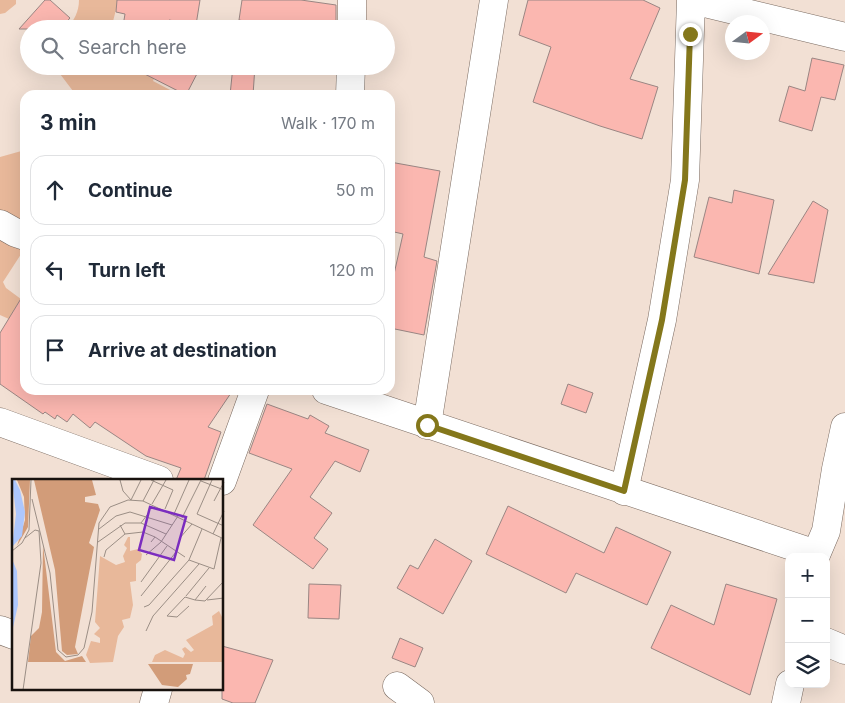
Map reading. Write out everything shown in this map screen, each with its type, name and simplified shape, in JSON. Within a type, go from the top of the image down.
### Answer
[{"type":"street","points":[[352,0],[352,20]]},
{"type":"street","points":[[427,425],[494,0]]},
{"type":"street","points":[[624,491],[662,320],[685,180],[691,0],[845,37]]},
{"type":"street","points":[[350,90],[351,75]]},
{"type":"street","points":[[0,224],[20,234]]},
{"type":"street","points":[[223,479],[253,395]]},
{"type":"street","points":[[340,395],[809,553]]},
{"type":"street","points":[[0,422],[155,479]]},
{"type":"street","points":[[816,553],[826,531],[841,470],[845,427]]},
{"type":"street","points":[[0,630],[12,634]]},
{"type":"street","points":[[828,643],[845,650]]},
{"type":"street","points":[[397,686],[420,703]]},
{"type":"street","points":[[786,703],[789,688]]},
{"type":"street","points":[[154,703],[158,690]]},
{"type":"shaded area","points":[[0,0],[16,0],[16,4],[5,13],[0,14]]},
{"type":"shaded area","points":[[79,0],[124,0],[118,2],[113,20],[73,20]]},
{"type":"shaded area","points":[[61,75],[156,75],[153,81],[170,90],[72,90]]},
{"type":"shaded area","points":[[20,151],[20,229],[0,219],[0,157]]},
{"type":"shaded area","points":[[0,228],[20,244],[20,256],[3,282],[6,288],[20,298],[20,307],[9,319],[0,315]]},
{"type":"building","points":[[45,0],[50,0],[70,18],[68,20],[27,20]]},
{"type":"building","points":[[117,0],[200,0],[197,20],[124,20],[125,14],[116,12]]},
{"type":"building","points":[[242,0],[301,0],[336,5],[336,20],[239,20]]},
{"type":"building","points":[[528,0],[643,0],[660,8],[630,79],[658,87],[642,139],[533,102],[551,47],[519,35]]},
{"type":"building","points":[[812,58],[844,65],[835,100],[821,97],[812,131],[779,121],[789,86],[805,91]]},
{"type":"building","points":[[147,75],[196,75],[189,90],[176,90]]},
{"type":"building","points":[[232,75],[254,75],[253,90],[231,90]]},
{"type":"building","points":[[395,163],[440,171],[424,257],[437,261],[424,335],[395,329],[395,270],[403,234],[395,232]]},
{"type":"building","points":[[734,190],[774,200],[759,274],[694,257],[709,197],[732,203]]},
{"type":"building","points":[[813,201],[828,210],[814,283],[768,274]]},
{"type":"building","points":[[20,300],[20,395],[230,395],[208,427],[221,432],[204,479],[176,479],[181,468],[146,456],[95,422],[90,428],[73,414],[67,422],[57,415],[55,419],[45,412],[43,414],[0,384],[0,333]]},
{"type":"building","points":[[568,384],[593,393],[586,413],[561,404]]},
{"type":"building","points":[[267,404],[308,419],[310,415],[329,426],[325,433],[369,450],[360,472],[335,461],[310,497],[332,513],[314,538],[328,549],[313,569],[253,525],[292,469],[249,453]]},
{"type":"building","points":[[508,506],[604,553],[616,527],[671,552],[647,605],[576,573],[566,593],[486,554]]},
{"type":"building","points":[[435,539],[472,561],[443,614],[397,588],[410,565],[418,569]]},
{"type":"building","points":[[309,584],[341,585],[339,619],[308,618]]},
{"type":"building","points":[[726,584],[777,599],[750,695],[651,648],[671,605],[714,625]]},
{"type":"building","points":[[400,638],[423,648],[415,667],[392,658]]},
{"type":"building","points":[[224,647],[273,660],[255,703],[233,703],[222,699],[222,690],[224,690]]},
{"type":"route","points":[[427,425],[624,491],[662,320],[685,180],[690,34]]}]
